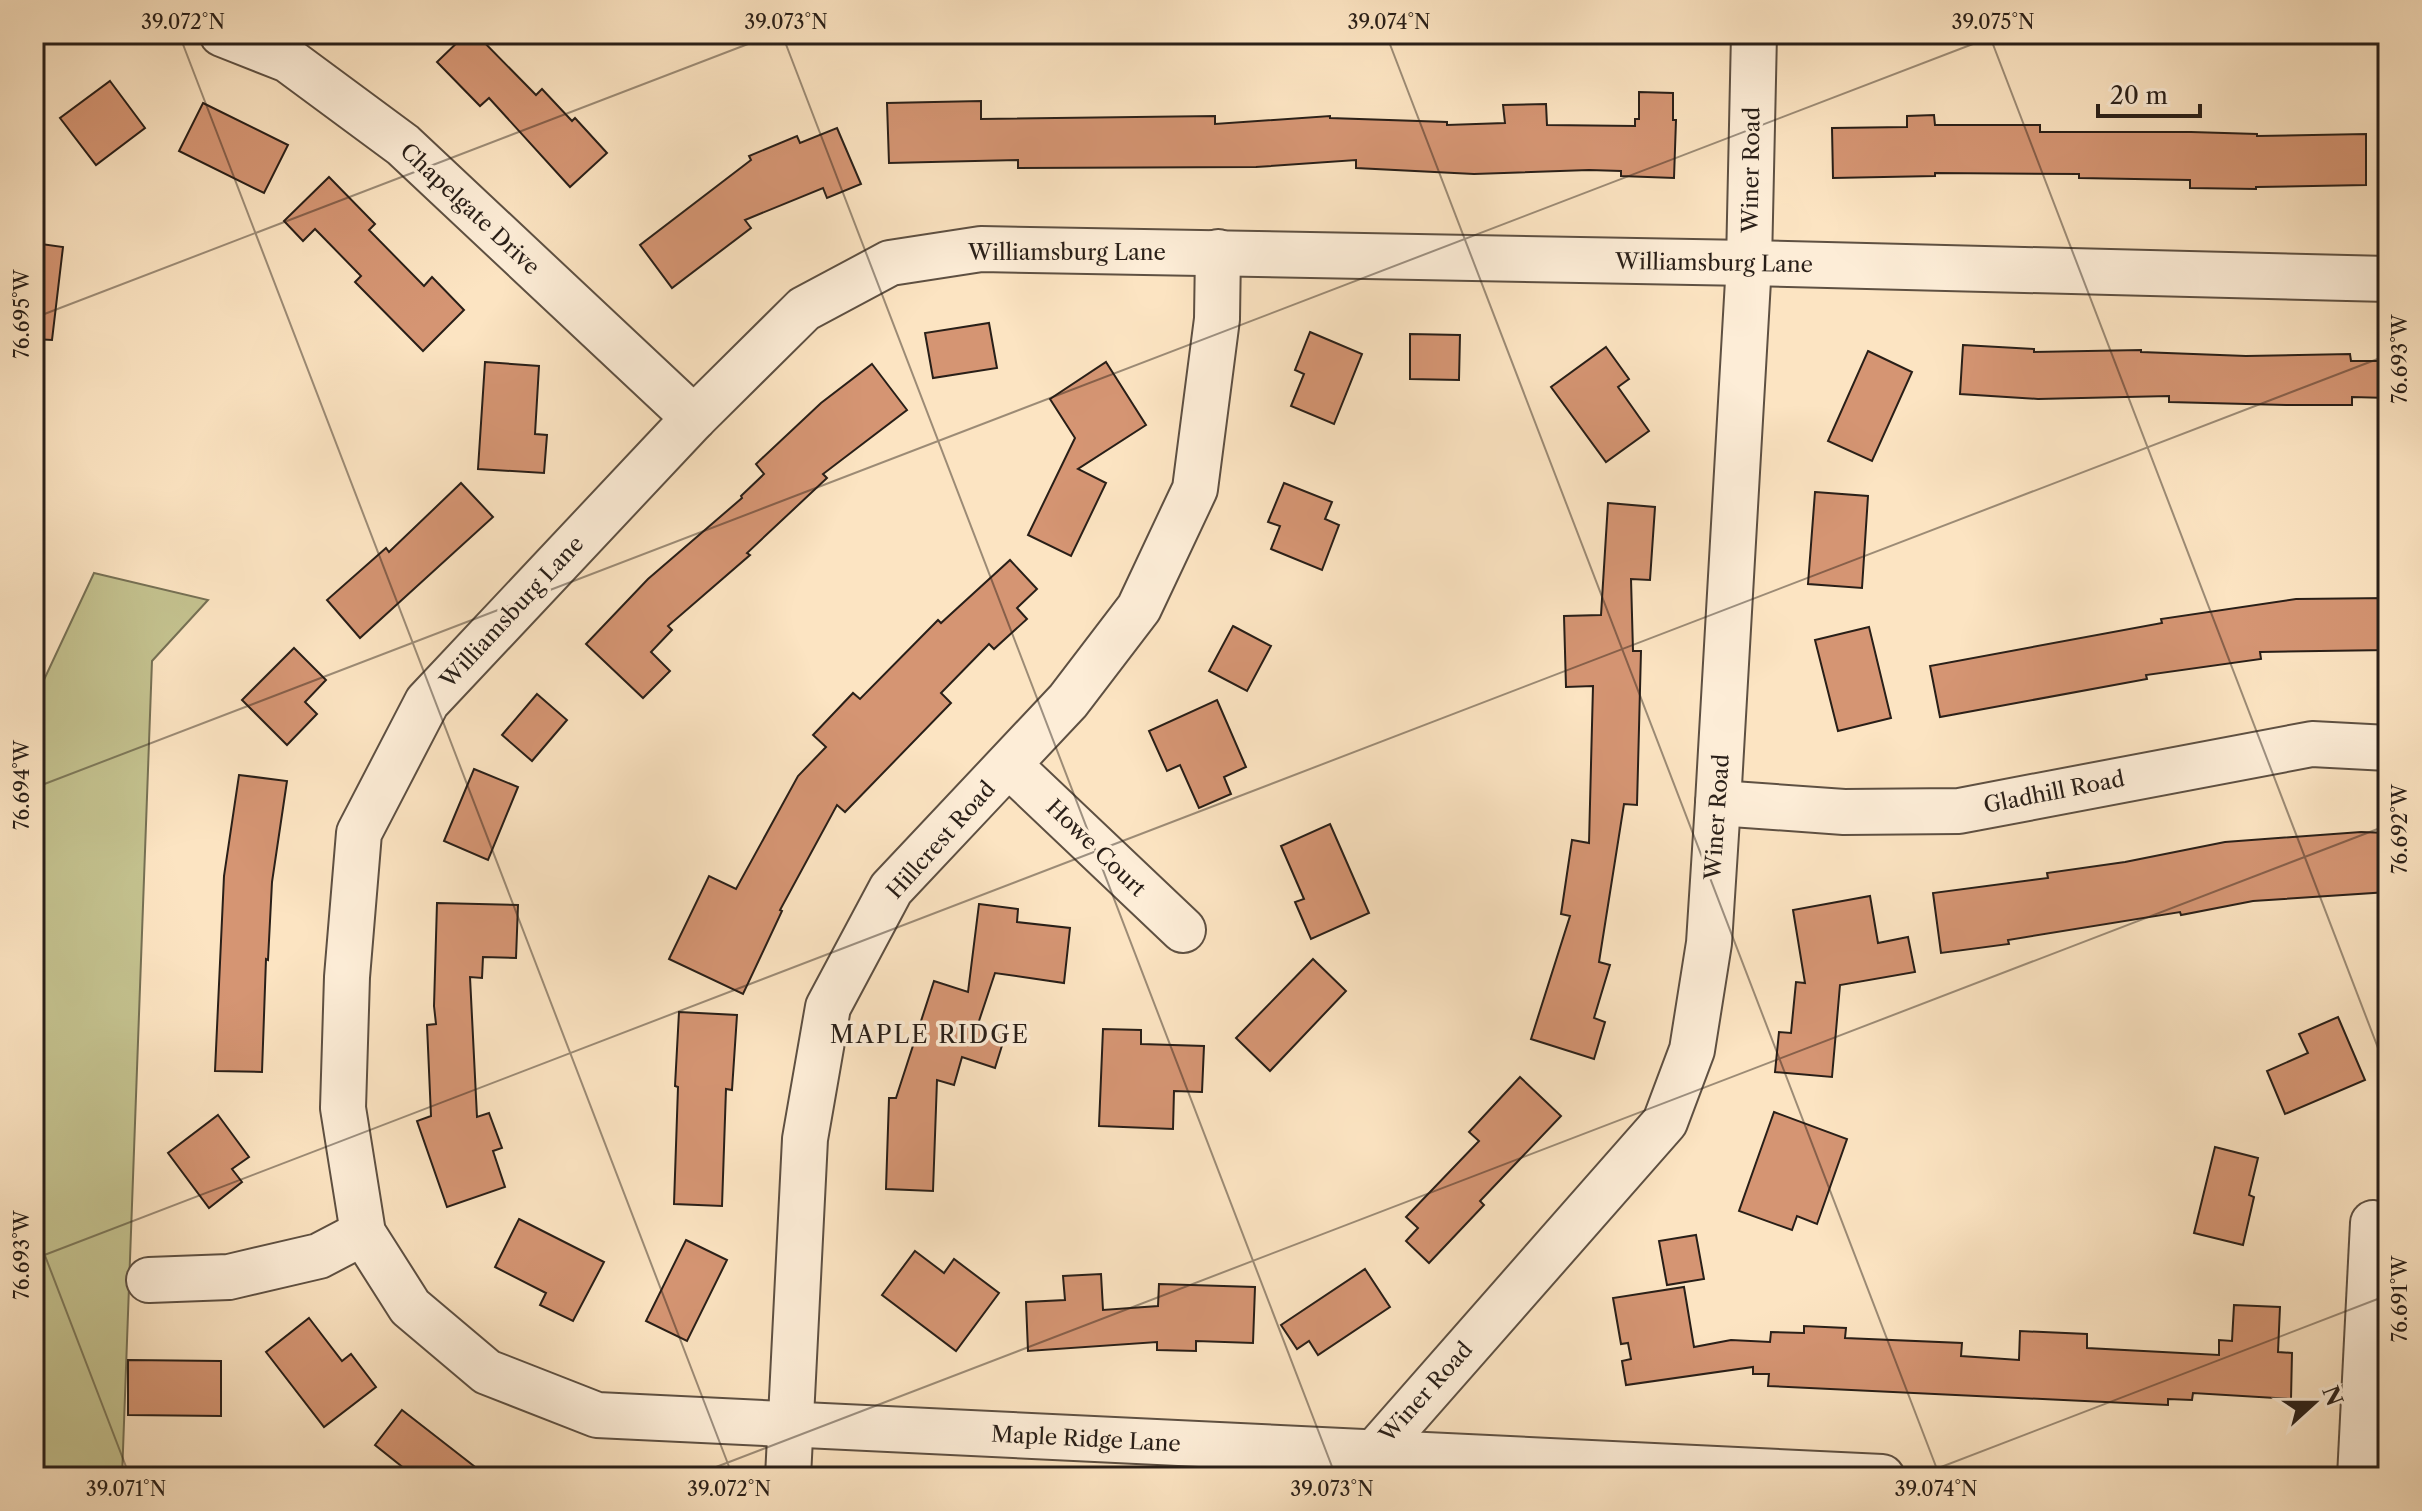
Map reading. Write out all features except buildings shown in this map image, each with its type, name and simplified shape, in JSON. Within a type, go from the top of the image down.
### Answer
[{"type":"street","name":"Chapelgate Drive","points":[[222,34],[288,60],[403,145],[694,418]]},
{"type":"street","name":"Winer Road","points":[[1362,1465],[1665,1122],[1692,1050],[1709,943],[1718,803],[1749,263],[1754,34]]},
{"type":"street","name":"Williamsburg Lane","points":[[363,1233],[343,1108],[347,977],[359,833],[427,702],[694,418],[804,309],[890,263],[981,249],[2388,279]]},
{"type":"street","name":"Hillcrest Road","points":[[788,1477],[805,1139],[828,1007],[891,889],[1068,701],[1139,608],[1195,489],[1217,319],[1218,252]]},
{"type":"street","name":"Gladhill Road","points":[[1718,803],[1844,812],[1959,811],[2312,744],[2388,748]]},
{"type":"street","name":"Howe Court","points":[[1009,765],[1183,930]]},
{"type":"street","points":[[2360,1477],[2373,1223]]},
{"type":"street","points":[[149,1280],[229,1277],[319,1256],[363,1233]]},
{"type":"street","name":"Maple Ridge Lane","points":[[363,1233],[410,1307],[487,1372],[597,1415],[792,1425],[1362,1465],[1882,1477]]},
{"type":"shaded area","points":[[94,573],[208,600],[152,661],[122,1477],[34,1477],[34,701]]},
{"type":"district","name":"MAPLE RIDGE","points":[[930,1034]]}]
